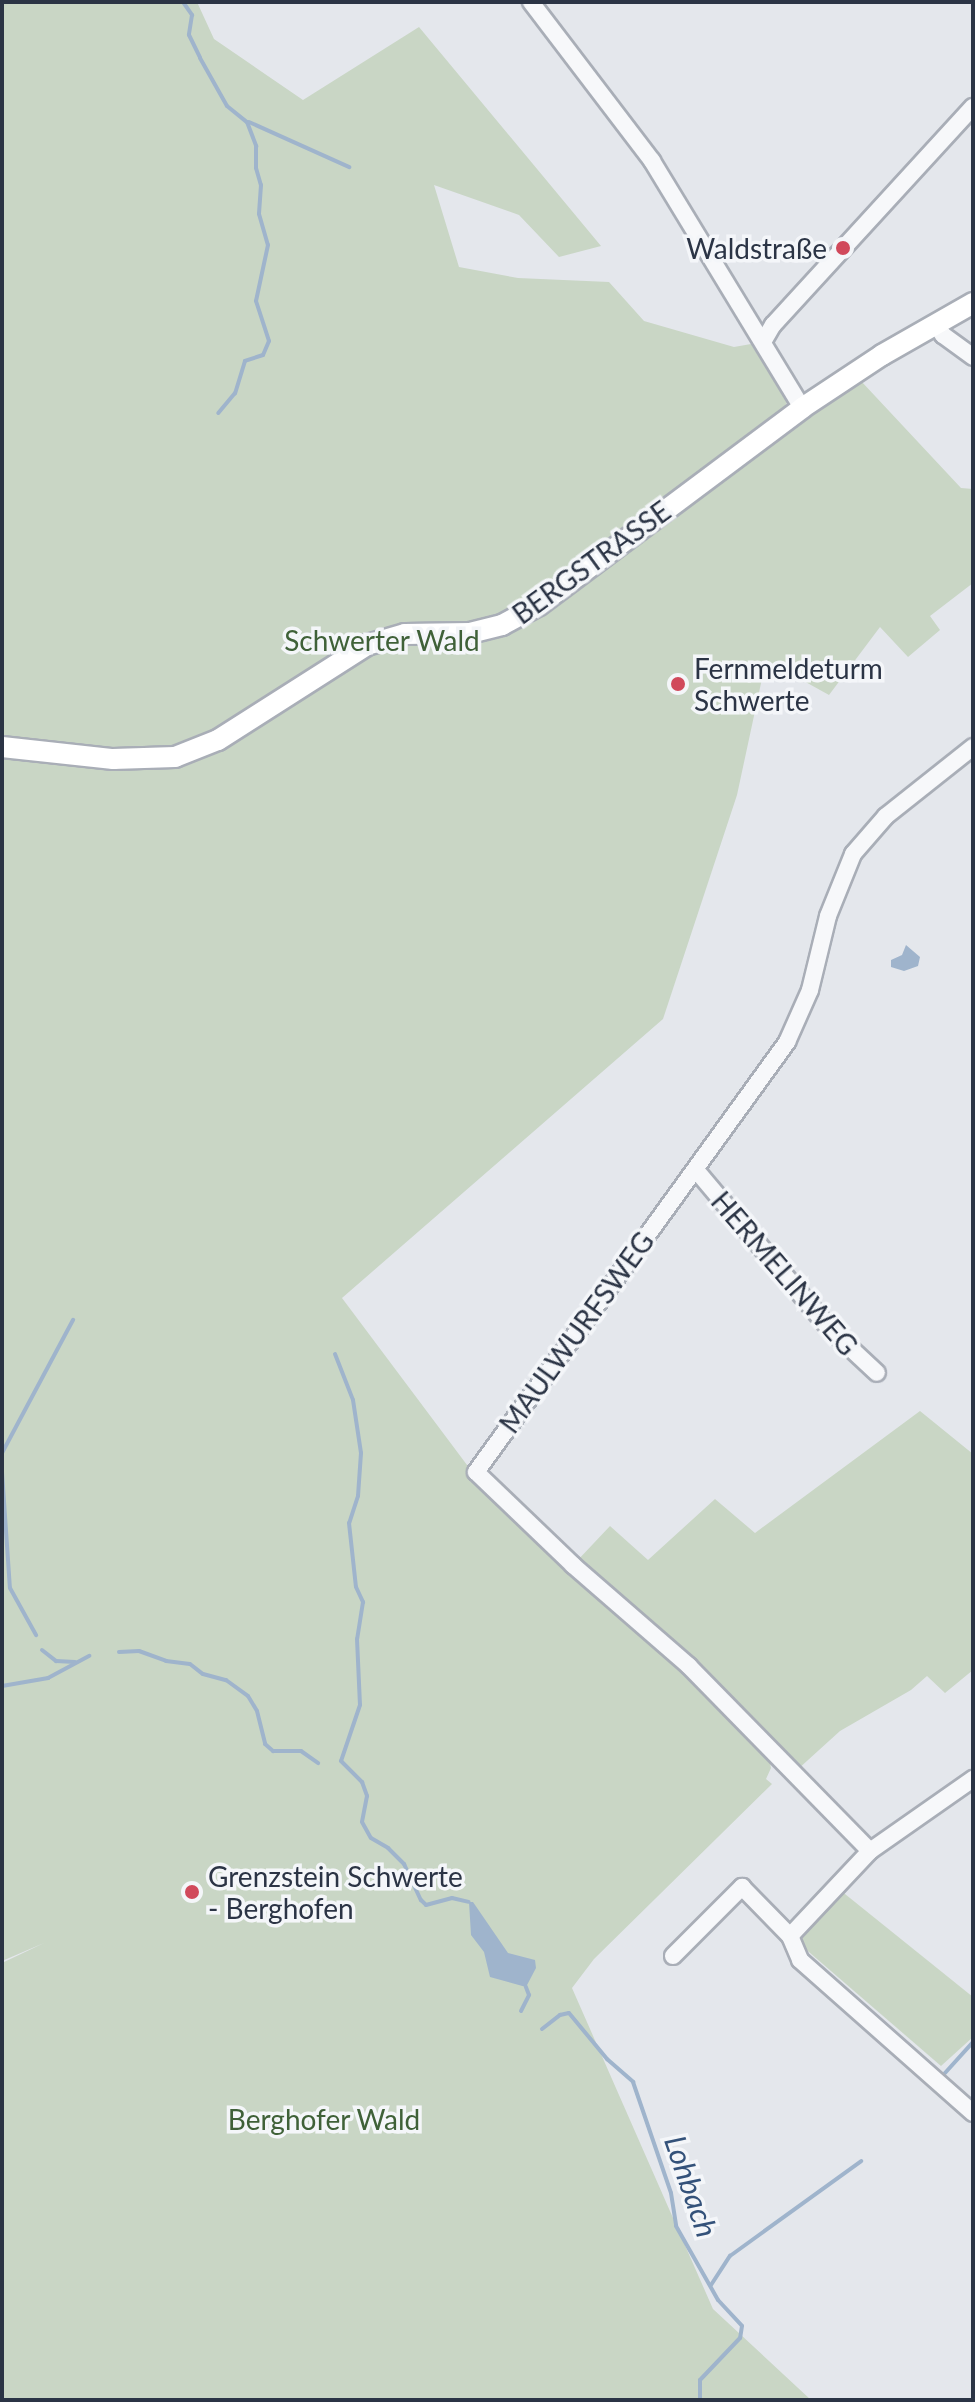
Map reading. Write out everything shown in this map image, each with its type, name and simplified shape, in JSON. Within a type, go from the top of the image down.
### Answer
[{"type":"main road","name":"BERGSTRASSE","points":[[2,747],[113,759],[175,757],[230,732],[367,645],[405,634],[470,633],[502,625],[552,596],[802,408],[973,303]]},
{"type":"street","points":[[539,5],[652,161],[802,408]]},
{"type":"street","points":[[763,342],[773,325],[973,107]]},
{"type":"street","points":[[936,324],[943,335],[973,357]]},
{"type":"street","name":"MAULWURFSWEG","points":[[870,1851],[689,1666],[573,1565],[476,1472],[763,1079],[796,1024],[815,973],[834,898],[853,854],[886,816],[973,747]]},
{"type":"street","name":"HERMELINWEG","points":[[696,1170],[830,1329],[877,1373]]},
{"type":"street","points":[[790,1936],[870,1851],[973,1779]]},
{"type":"street","points":[[673,1956],[742,1887],[790,1936],[792,1950],[800,1960],[973,2113]]},
{"type":"green space","name":"Schwerter Wald","points":[[2,2],[197,2],[214,39],[303,100],[419,27],[601,246],[559,257],[519,215],[434,185],[459,267],[518,278],[609,282],[644,321],[734,347],[751,344],[788,401],[780,414],[790,429],[861,381],[961,488],[973,489],[973,583],[930,616],[940,630],[908,657],[880,627],[829,695],[766,660],[737,795],[663,1019],[342,1298],[473,1473],[685,1670],[769,1757],[771,1768],[766,1779],[772,1784],[594,1959],[572,1988],[713,2309],[811,2400],[2,2400],[2,1963],[44,1943],[2,1961]]},
{"type":"green space","points":[[920,1411],[973,1454],[973,1670],[945,1693],[927,1676],[911,1690],[840,1731],[797,1770],[576,1562],[610,1526],[648,1560],[715,1499],[755,1533]]},
{"type":"green space","points":[[840,1890],[973,1997],[973,2037],[941,2066],[802,1946],[803,1931]]},
{"type":"water","points":[[906,945],[920,957],[918,966],[904,971],[891,967],[891,960],[902,955]]},
{"type":"water","points":[[469,1902],[473,1902],[508,1953],[535,1960],[536,1968],[526,1987],[490,1977],[484,1952],[471,1935]]},
{"type":"waterway","points":[[183,2],[192,15],[189,35],[200,58],[227,106],[247,122],[256,146],[256,168],[261,185],[259,214],[268,245],[256,301],[269,341],[263,355],[245,361],[235,393],[218,413]]},
{"type":"waterway","points":[[249,122],[349,167]]},
{"type":"waterway","points":[[2,1453],[73,1320]]},
{"type":"waterway","points":[[335,1354],[353,1400],[361,1453],[358,1496],[349,1523],[356,1587],[363,1602],[357,1639],[360,1705],[341,1761],[362,1782],[367,1796],[362,1822],[371,1838],[388,1848],[404,1864],[421,1900],[426,1905],[452,1898],[469,1902]]},
{"type":"waterway","points":[[2,1472],[10,1588],[36,1635]]},
{"type":"waterway","points":[[42,1650],[56,1661],[75,1662]]},
{"type":"waterway","name":"Lohbach","points":[[119,1652],[139,1651],[166,1661],[190,1664],[203,1674],[226,1680],[248,1696],[257,1711],[265,1744],[273,1751],[301,1751],[318,1763]]},
{"type":"waterway","name":"Lohbach","points":[[2,1686],[48,1678],[89,1656]]},
{"type":"waterway","name":"Lohbach","points":[[521,2011],[529,1995],[526,1987]]},
{"type":"waterway","name":"Lohbach","points":[[542,2029],[560,2015],[569,2013],[607,2059],[633,2082],[671,2193],[676,2226],[718,2300],[742,2326],[740,2338],[700,2380],[700,2400]]},
{"type":"waterway","points":[[945,2073],[973,2042]]},
{"type":"waterway","points":[[711,2285],[730,2256],[861,2161]]},
{"type":"place","name":"Waldstraße","points":[[843,248]]},
{"type":"place","name":"Fernmeldeturm Schwerte","points":[[678,684]]},
{"type":"place","name":"Grenzstein Schwerte - Berghofen","points":[[192,1892]]},
{"type":"park label","name":"Berghofer Wald","points":[[324,2119]]}]
